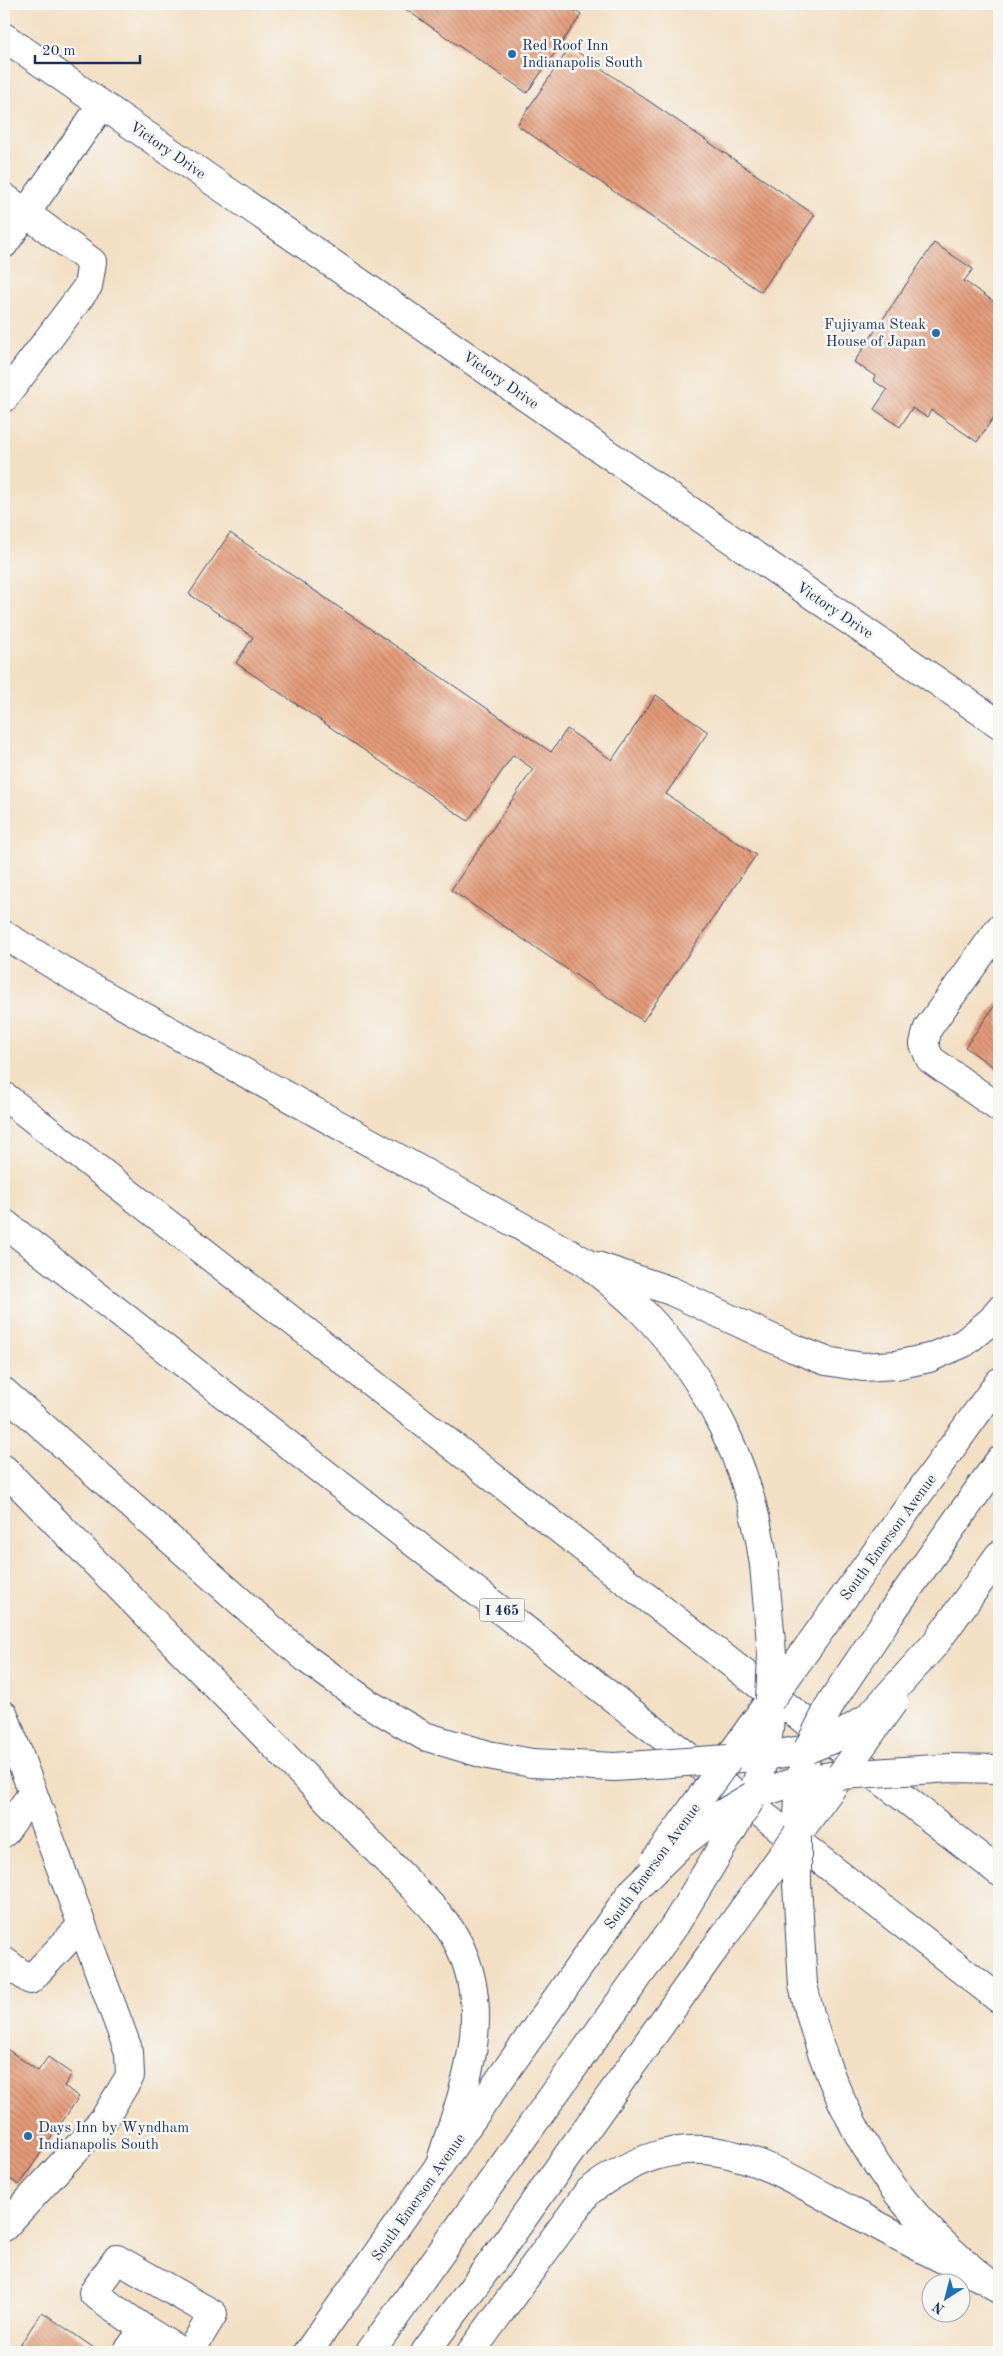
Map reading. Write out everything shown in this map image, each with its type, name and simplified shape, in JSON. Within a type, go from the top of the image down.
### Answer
[{"type":"main road","name":"Victory Drive","points":[[4,37],[994,711]]},
{"type":"main road","points":[[4,244],[102,105]]},
{"type":"main road","points":[[4,198],[26,212],[92,262],[88,286],[4,398]]},
{"type":"main road","points":[[999,929],[928,1028],[924,1044],[930,1059],[999,1108]]},
{"type":"main road","points":[[4,935],[88,985],[585,1262],[671,1291],[793,1348],[826,1361],[863,1367],[896,1365],[929,1358],[964,1343],[992,1320],[999,1310]]},
{"type":"main road","points":[[4,1096],[999,1872]]},
{"type":"main road","name":"I 465","points":[[4,1222],[999,1999]]},
{"type":"main road","points":[[370,2352],[675,1924],[752,1796],[766,1756],[771,1727],[772,1654],[760,1534],[742,1473],[717,1414],[682,1359],[640,1310],[585,1262]]},
{"type":"main road","name":"South Emerson Avenue","points":[[308,2352],[632,1893],[999,1382]]},
{"type":"main road","points":[[4,1392],[251,1612],[308,1660],[369,1704],[424,1736],[488,1755],[532,1763],[615,1767],[766,1756],[808,1749],[840,1736],[870,1716],[935,1644]]},
{"type":"main road","points":[[990,2284],[930,2230],[896,2192],[872,2158],[834,2087],[811,2021],[803,1985],[797,1904],[797,1835],[800,1780],[808,1749],[832,1701],[891,1613],[999,1460]]},
{"type":"main road","points":[[4,1468],[402,1876],[442,1918],[458,1942],[470,1971],[476,2033],[472,2063],[439,2167]]},
{"type":"main road","points":[[425,2352],[494,2259],[713,1951],[999,1555]]},
{"type":"main road","points":[[4,1715],[129,2052],[130,2076],[104,2119],[4,2228]]},
{"type":"main road","points":[[632,1893],[680,1845],[720,1815],[752,1796],[800,1780],[840,1775],[951,1768],[999,1769]]},
{"type":"main road","points":[[4,1833],[32,1794]]},
{"type":"main road","points":[[4,1961],[30,1980],[82,1924]]},
{"type":"main road","points":[[471,2352],[588,2192],[629,2166],[672,2152],[698,2150],[722,2152],[769,2166],[990,2284]]},
{"type":"main road","points":[[181,2352],[144,2329],[93,2293],[117,2259],[213,2314],[190,2352]]},
{"type":"main road","points":[[128,2352],[144,2329]]},
{"type":"building","name":"Red Roof Inn Indianapolis South","points":[[398,4],[565,4],[581,15],[527,93]]},
{"type":"building","points":[[570,47],[815,215],[761,292],[517,125]]},
{"type":"building","name":"Fujiyama Steak House of Japan","points":[[934,243],[973,269],[964,281],[999,305],[999,409],[977,442],[931,410],[927,417],[912,408],[900,427],[874,409],[887,390],[873,380],[875,376],[854,362]]},
{"type":"building","points":[[230,533],[551,752],[567,729],[612,760],[656,695],[708,732],[666,794],[756,855],[643,1021],[451,890],[533,769],[513,755],[468,821],[236,663],[253,637],[189,594]]},
{"type":"building","points":[[999,1002],[999,1071],[965,1047]]},
{"type":"building","name":"Days Inn by Wyndham Indianapolis South","points":[[4,2047],[38,2071],[48,2057],[72,2074],[64,2086],[79,2097],[19,2185],[4,2175]]},
{"type":"building","points":[[42,2312],[97,2350],[95,2352],[15,2352]]},
{"type":"place","name":"Red Roof Inn Indianapolis South","points":[[512,54]]},
{"type":"place","name":"Fujiyama Steak House of Japan","points":[[936,333]]},
{"type":"place","name":"Days Inn by Wyndham Indianapolis South","points":[[28,2136]]}]
